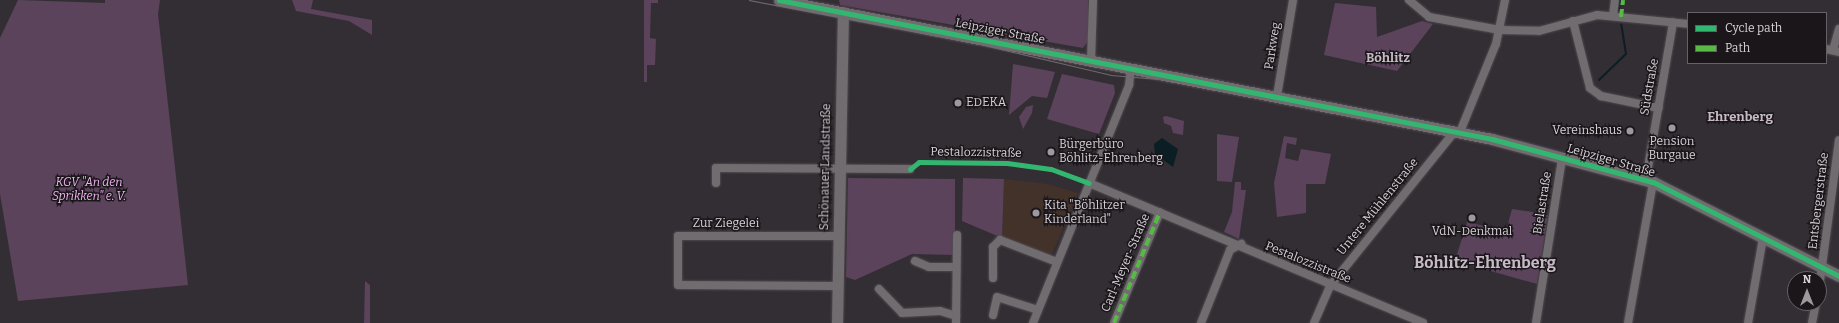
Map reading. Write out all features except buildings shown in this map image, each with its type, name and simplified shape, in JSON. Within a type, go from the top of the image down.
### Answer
[{"type":"street","name":"Leipziger Straße","points":[[778,0],[1458,131],[1562,158],[1649,181],[1839,276]]},
{"type":"street","points":[[1091,61],[1093,0]]},
{"type":"street","name":"Parkweg","points":[[1277,96],[1293,0]]},
{"type":"street","points":[[1410,0],[1429,17],[1500,30],[1539,31],[1597,15],[1687,24]]},
{"type":"street","name":"Untere Mühlenstraße","points":[[1314,323],[1330,286],[1458,131],[1500,30],[1505,0]]},
{"type":"street","points":[[1613,16],[1615,0]]},
{"type":"street","name":"Schönauer Landstraße","points":[[837,323],[843,12]]},
{"type":"street","points":[[1573,22],[1590,88],[1601,96],[1659,108]]},
{"type":"street","name":"Südstraße","points":[[1628,323],[1673,22]]},
{"type":"street","points":[[1833,50],[1839,29]]},
{"type":"street","points":[[1033,323],[1128,85],[1132,68]]},
{"type":"street","name":"Entsbergerstraße","points":[[1822,271],[1839,140]]},
{"type":"street","name":"Bielastraße","points":[[1536,323],[1562,158]]},
{"type":"street","points":[[716,183],[716,168],[839,170],[910,169]]},
{"type":"street","name":"Pestalozzistraße","points":[[1089,183],[1241,244],[1257,256],[1423,323]]},
{"type":"street","name":"Carl-Meyer-Straße","points":[[1114,323],[1160,212]]},
{"type":"street","points":[[879,289],[902,313],[940,311],[956,319],[957,235]]},
{"type":"street","name":"Zur Ziegelei","points":[[837,286],[678,285],[678,236],[838,236]]},
{"type":"street","points":[[1748,323],[1763,238]]},
{"type":"street","points":[[993,278],[994,247],[1000,240],[1057,262]]},
{"type":"street","points":[[1201,323],[1230,250],[1241,244]]},
{"type":"street","points":[[915,261],[929,267],[956,267]]},
{"type":"street","points":[[993,315],[997,297],[1038,310]]},
{"type":"street","points":[[1812,323],[1814,311]]},
{"type":"shaded area","name":"Kita \"Böhlitzer Kinderland\"","points":[[1004,179],[1048,184],[1078,193],[1051,257],[1002,238]]},
{"type":"green space","name":"KGV \"An den Sprikken\" e. V.","points":[[18,0],[105,3],[105,0],[160,0],[158,14],[188,285],[18,301],[0,194],[0,38]]},
{"type":"green space","points":[[292,0],[313,0],[311,9],[372,20],[372,35],[349,21],[296,11]]},
{"type":"green space","points":[[644,0],[658,0],[658,3],[651,3],[650,38],[656,39],[655,65],[647,65],[647,82],[644,82]]},
{"type":"green space","points":[[839,0],[1088,0],[1088,41],[1083,48],[840,5]]},
{"type":"green space","points":[[1335,3],[1376,7],[1377,37],[1422,21],[1433,24],[1397,71],[1324,55]]},
{"type":"green space","points":[[1013,64],[1055,72],[1047,98],[1032,96],[1009,115]]},
{"type":"green space","points":[[1062,74],[1114,85],[1115,93],[1099,134],[1047,119]]},
{"type":"green space","points":[[1033,105],[1032,113],[1023,129],[1019,117],[1026,107]]},
{"type":"green space","points":[[1166,116],[1184,121],[1183,135],[1173,133],[1171,126],[1164,123],[1163,117]]},
{"type":"green space","points":[[1217,134],[1239,137],[1232,182],[1217,181]]},
{"type":"green space","points":[[1284,136],[1297,138],[1296,145],[1287,143],[1285,158],[1298,161],[1301,149],[1331,154],[1325,184],[1306,184],[1306,213],[1277,217],[1274,183]]},
{"type":"green space","points":[[848,178],[955,179],[955,255],[912,254],[855,280],[846,277]]},
{"type":"green space","points":[[963,178],[1004,179],[1002,238],[962,221]]},
{"type":"green space","points":[[1235,182],[1241,182],[1241,190],[1246,190],[1239,239],[1224,232],[1232,212]]},
{"type":"green space","points":[[1512,209],[1548,214],[1537,284],[1455,261],[1467,222],[1506,231]]},
{"type":"green space","points":[[365,281],[370,285],[370,323],[364,323]]},
{"type":"water","points":[[1162,138],[1178,149],[1173,167],[1155,154],[1154,144]]},
{"type":"waterway","points":[[1619,11],[1620,0]]},
{"type":"waterway","points":[[1599,80],[1626,54],[1621,24]]},
{"type":"tram line","points":[[749,0],[979,44],[1111,75],[1217,84]]},
{"type":"tram line","points":[[1455,131],[1652,183],[1839,278]]},
{"type":"marked path","points":[[1621,17],[1623,0]]},
{"type":"marked path","points":[[1114,323],[1160,212]]},
{"type":"cycle path","points":[[779,0],[1492,139],[1653,182],[1839,276]]},
{"type":"cycle path","points":[[910,169],[919,162],[1007,163],[1051,169],[1089,183]]},
{"type":"place","name":"EDEKA","points":[[958,103]]},
{"type":"place","name":"Pension Burgaue","points":[[1672,128]]},
{"type":"place","name":"Vereinshaus","points":[[1630,131]]},
{"type":"place","name":"Bürgerbüro Böhlitz-Ehrenberg","points":[[1051,152]]},
{"type":"place","name":"Kita \"Böhlitzer Kinderland\"","points":[[1036,213]]},
{"type":"place","name":"VdN-Denkmal","points":[[1472,218]]},
{"type":"district","name":"Böhlitz","points":[[1388,58]]},
{"type":"district","name":"Ehrenberg","points":[[1740,117]]},
{"type":"district","name":"Böhlitz-Ehrenberg","points":[[1485,263]]}]
